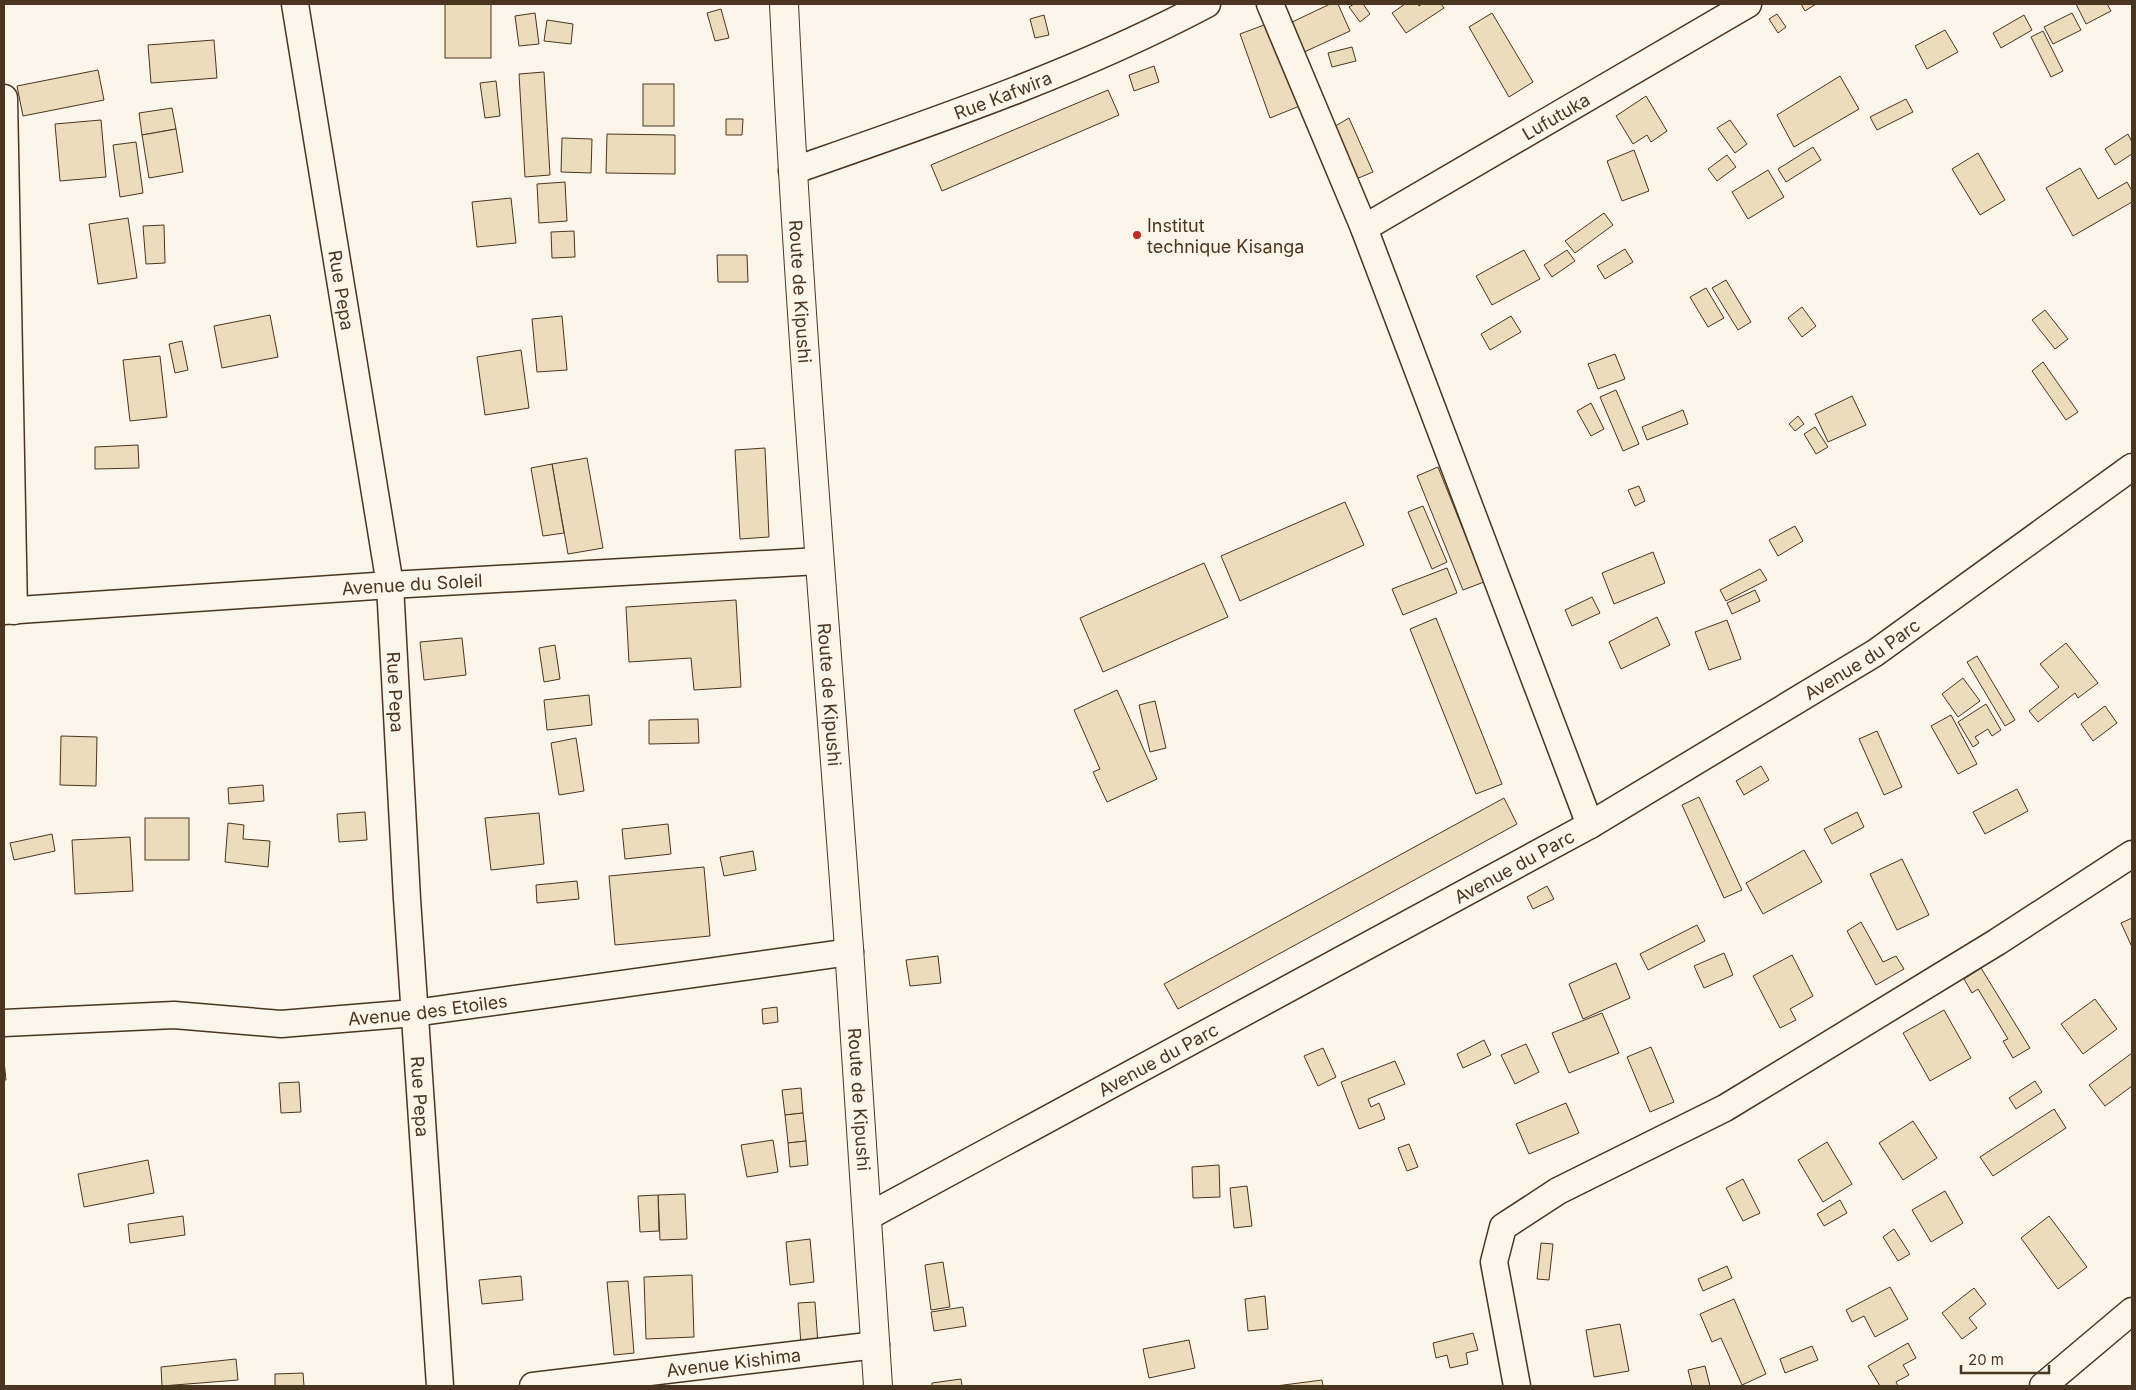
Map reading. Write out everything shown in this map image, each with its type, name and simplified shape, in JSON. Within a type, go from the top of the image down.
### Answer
[{"type":"main road","name":"Route de Kipushi","points":[[784,4],[792,172],[819,562],[850,952],[878,1386]]},
{"type":"street","name":"Rue Pepa","points":[[295,4],[390,585],[414,1013],[440,1386]]},
{"type":"street","name":"Rue Kafwira","points":[[792,172],[975,106],[1111,49],[1207,4]]},
{"type":"street","points":[[1270,4],[1364,228],[1590,824]]},
{"type":"street","name":"Lufutuka","points":[[1364,228],[1748,4]]},
{"type":"street","points":[[4,98],[9,611]]},
{"type":"street","name":"Avenue du Parc","points":[[868,1217],[1590,824],[1876,653],[2132,466]]},
{"type":"street","name":"Avenue du Soleil","points":[[9,611],[390,585],[819,562]]},
{"type":"street","points":[[1518,1386],[1494,1262],[1503,1227],[1558,1191],[1725,1108],[1998,942],[2132,854]]},
{"type":"street","name":"Avenue des Etoiles","points":[[4,1023],[174,1015],[281,1024],[414,1013],[850,952]]},
{"type":"street","points":[[2043,1386],[2132,1311]]},
{"type":"street","name":"Avenue Kishima","points":[[533,1386],[876,1345]]},
{"type":"building","points":[[445,4],[491,4],[491,58],[445,58]]},
{"type":"building","points":[[1330,4],[1338,4],[1350,31],[1302,53],[1288,24]]},
{"type":"building","points":[[1354,4],[1363,4],[1370,14],[1360,22],[1349,7]]},
{"type":"building","points":[[1405,4],[1418,4],[1419,6],[1422,4],[1441,4],[1444,8],[1406,33],[1392,13]]},
{"type":"building","points":[[1801,4],[1816,4],[1805,11]]},
{"type":"building","points":[[2076,4],[2107,4],[2111,11],[2086,24]]},
{"type":"building","points":[[721,9],[729,38],[715,41],[707,13]]},
{"type":"building","points":[[535,13],[539,44],[519,46],[515,16]]},
{"type":"building","points":[[1492,13],[1533,82],[1509,97],[1469,27]]},
{"type":"building","points":[[2072,13],[2081,30],[2053,44],[2044,27]]},
{"type":"building","points":[[1777,14],[1786,27],[1778,33],[1769,19]]},
{"type":"building","points":[[1044,15],[1049,35],[1035,38],[1030,19]]},
{"type":"building","points":[[2024,15],[2032,30],[2001,48],[1993,33]]},
{"type":"building","points":[[547,20],[573,24],[571,44],[544,41]]},
{"type":"building","points":[[1272,22],[1302,105],[1270,118],[1240,34]]},
{"type":"building","points":[[1945,30],[1958,52],[1927,69],[1915,46]]},
{"type":"building","points":[[2043,31],[2063,71],[2051,77],[2031,37]]},
{"type":"building","points":[[214,40],[217,78],[151,83],[148,45]]},
{"type":"building","points":[[1352,47],[1356,61],[1332,67],[1328,53]]},
{"type":"building","points":[[1154,66],[1159,82],[1134,91],[1129,75]]},
{"type":"building","points":[[98,70],[104,100],[23,116],[17,86]]},
{"type":"building","points":[[544,72],[550,175],[525,177],[519,74]]},
{"type":"building","points":[[1840,76],[1859,109],[1794,147],[1777,115]]},
{"type":"building","points":[[496,81],[500,116],[485,118],[480,83]]},
{"type":"building","points":[[643,84],[674,84],[674,126],[643,126]]},
{"type":"building","points":[[1108,90],[1119,115],[942,191],[931,165]]},
{"type":"building","points":[[1646,96],[1667,131],[1651,142],[1647,135],[1633,144],[1616,116]]},
{"type":"building","points":[[1906,99],[1913,112],[1877,130],[1870,117]]},
{"type":"building","points":[[172,108],[176,129],[142,135],[139,113]]},
{"type":"building","points":[[1349,118],[1373,172],[1356,179],[1332,128]]},
{"type":"building","points":[[726,119],[743,119],[742,135],[726,135]]},
{"type":"building","points":[[101,120],[106,177],[60,181],[55,124]]},
{"type":"building","points":[[1730,120],[1747,144],[1735,153],[1717,128]]},
{"type":"building","points":[[176,129],[183,172],[149,178],[142,135]]},
{"type":"building","points":[[607,134],[675,135],[675,174],[606,173]]},
{"type":"building","points":[[2128,134],[2132,142],[2132,154],[2115,165],[2105,149]]},
{"type":"building","points":[[562,138],[592,139],[591,173],[561,172]]},
{"type":"building","points":[[136,142],[143,193],[120,197],[113,145]]},
{"type":"building","points":[[1813,147],[1821,160],[1786,182],[1778,169]]},
{"type":"building","points":[[1634,150],[1649,191],[1622,201],[1607,161]]},
{"type":"building","points":[[1978,153],[2005,200],[1980,215],[1952,169]]},
{"type":"building","points":[[1727,155],[1736,167],[1717,181],[1708,169]]},
{"type":"building","points":[[2080,168],[2098,199],[2127,182],[2132,191],[2132,202],[2073,236],[2046,188]]},
{"type":"building","points":[[1768,170],[1784,197],[1748,219],[1732,192]]},
{"type":"building","points":[[565,182],[567,221],[539,223],[537,184]]},
{"type":"building","points":[[511,198],[516,243],[477,247],[472,202]]},
{"type":"building","points":[[1604,213],[1613,225],[1575,253],[1565,241]]},
{"type":"building","points":[[128,218],[137,278],[98,284],[89,224]]},
{"type":"building","points":[[164,225],[165,263],[146,264],[143,226]]},
{"type":"building","points":[[574,231],[575,257],[552,258],[551,232]]},
{"type":"building","points":[[1625,249],[1633,262],[1605,279],[1597,266]]},
{"type":"building","points":[[1524,250],[1540,279],[1492,305],[1476,276]]},
{"type":"building","points":[[1567,250],[1575,261],[1552,277],[1544,265]]},
{"type":"building","points":[[717,255],[747,255],[748,282],[718,282]]},
{"type":"building","points":[[1726,280],[1751,322],[1738,330],[1712,288]]},
{"type":"building","points":[[1706,288],[1724,318],[1708,327],[1690,297]]},
{"type":"building","points":[[1802,307],[1816,326],[1802,337],[1788,318]]},
{"type":"building","points":[[2045,310],[2068,339],[2055,349],[2032,320]]},
{"type":"building","points":[[270,315],[278,357],[222,368],[214,326]]},
{"type":"building","points":[[562,316],[567,370],[537,372],[532,319]]},
{"type":"building","points":[[1511,316],[1521,332],[1490,350],[1481,334]]},
{"type":"building","points":[[182,341],[188,370],[175,373],[169,344]]},
{"type":"building","points":[[521,350],[529,408],[485,415],[477,357]]},
{"type":"building","points":[[1615,354],[1625,379],[1598,389],[1588,364]]},
{"type":"building","points":[[160,356],[167,417],[130,421],[123,360]]},
{"type":"building","points":[[2043,362],[2078,412],[2066,420],[2032,371]]},
{"type":"building","points":[[1616,390],[1639,444],[1623,451],[1600,397]]},
{"type":"building","points":[[1852,396],[1866,425],[1828,442],[1815,414]]},
{"type":"building","points":[[1591,403],[1604,429],[1591,436],[1577,411]]},
{"type":"building","points":[[1683,410],[1688,424],[1647,440],[1642,427]]},
{"type":"building","points":[[1798,416],[1804,424],[1795,431],[1789,424]]},
{"type":"building","points":[[1815,427],[1828,447],[1816,454],[1804,434]]},
{"type":"building","points":[[138,445],[139,468],[95,469],[95,447]]},
{"type":"building","points":[[765,448],[769,537],[740,539],[735,450]]},
{"type":"building","points":[[587,458],[603,548],[568,554],[552,464]]},
{"type":"building","points":[[552,464],[564,533],[543,536],[531,468]]},
{"type":"building","points":[[1438,467],[1484,582],[1463,590],[1417,476]]},
{"type":"building","points":[[1639,486],[1645,501],[1635,506],[1628,490]]},
{"type":"building","points":[[1345,502],[1364,545],[1240,601],[1221,556]]},
{"type":"building","points":[[1423,506],[1447,562],[1432,569],[1408,512]]},
{"type":"building","points":[[1795,526],[1803,541],[1778,556],[1769,540]]},
{"type":"building","points":[[1653,552],[1665,583],[1614,604],[1602,573]]},
{"type":"building","points":[[1204,563],[1228,617],[1103,672],[1080,618]]},
{"type":"building","points":[[1447,568],[1457,593],[1403,615],[1392,589]]},
{"type":"building","points":[[1760,569],[1767,580],[1726,601],[1720,590]]},
{"type":"building","points":[[1755,590],[1760,601],[1732,614],[1727,603]]},
{"type":"building","points":[[1592,597],[1600,613],[1572,626],[1565,610]]},
{"type":"building","points":[[736,600],[741,687],[694,690],[691,658],[629,662],[626,607]]},
{"type":"building","points":[[1657,617],[1670,645],[1621,669],[1609,642]]},
{"type":"building","points":[[1436,618],[1502,784],[1476,794],[1410,629]]},
{"type":"building","points":[[1727,620],[1741,659],[1709,670],[1695,632]]},
{"type":"building","points":[[462,638],[466,675],[424,680],[420,642]]},
{"type":"building","points":[[2066,643],[2098,683],[2078,698],[2075,693],[2038,722],[2029,711],[2059,687],[2040,664]]},
{"type":"building","points":[[555,645],[560,679],[544,682],[539,648]]},
{"type":"building","points":[[1977,656],[2015,720],[2005,726],[1967,662]]},
{"type":"building","points":[[1963,678],[1980,701],[1958,717],[1942,694]]},
{"type":"building","points":[[1117,690],[1157,779],[1107,802],[1093,772],[1100,769],[1074,710]]},
{"type":"building","points":[[589,695],[592,725],[547,730],[544,700]]},
{"type":"building","points":[[1155,701],[1166,748],[1150,752],[1139,705]]},
{"type":"building","points":[[1986,704],[2001,730],[1992,736],[1988,729],[1975,737],[1979,743],[1973,747],[1958,722]]},
{"type":"building","points":[[2105,706],[2117,723],[2093,741],[2081,724]]},
{"type":"building","points":[[1951,715],[1977,764],[1958,774],[1931,726]]},
{"type":"building","points":[[698,719],[699,743],[649,744],[649,720]]},
{"type":"building","points":[[1877,731],[1902,787],[1884,795],[1859,739]]},
{"type":"building","points":[[61,736],[97,737],[96,786],[60,785]]},
{"type":"building","points":[[576,738],[584,791],[559,795],[551,743]]},
{"type":"building","points":[[1761,766],[1769,780],[1744,795],[1736,781]]},
{"type":"building","points":[[263,785],[264,801],[229,804],[228,788]]},
{"type":"building","points":[[2017,789],[2028,811],[1985,834],[1973,812]]},
{"type":"building","points":[[1699,797],[1742,890],[1724,898],[1682,805]]},
{"type":"building","points":[[1504,798],[1517,824],[1178,1009],[1164,984]]},
{"type":"building","points":[[365,812],[367,840],[339,842],[337,814]]},
{"type":"building","points":[[1857,812],[1864,827],[1832,844],[1824,829]]},
{"type":"building","points":[[539,813],[544,864],[491,870],[485,818]]},
{"type":"building","points":[[145,818],[189,818],[189,860],[145,860]]},
{"type":"building","points":[[228,823],[244,825],[243,839],[270,841],[268,867],[225,862]]},
{"type":"building","points":[[668,824],[671,854],[625,859],[622,829]]},
{"type":"building","points":[[52,834],[55,851],[14,860],[10,843]]},
{"type":"building","points":[[130,837],[133,891],[75,894],[72,840]]},
{"type":"building","points":[[1804,850],[1822,882],[1763,914],[1746,883]]},
{"type":"building","points":[[753,851],[756,870],[724,876],[720,857]]},
{"type":"building","points":[[1902,859],[1929,915],[1897,930],[1870,874]]},
{"type":"building","points":[[704,867],[710,936],[615,945],[609,876]]},
{"type":"building","points":[[577,881],[579,899],[537,903],[536,885]]},
{"type":"building","points":[[1547,886],[1554,899],[1533,909],[1527,897]]},
{"type":"building","points":[[2132,918],[2132,947],[2121,923]]},
{"type":"building","points":[[1861,922],[1883,962],[1896,956],[1904,969],[1876,985],[1847,931]]},
{"type":"building","points":[[1697,925],[1705,941],[1648,970],[1640,954]]},
{"type":"building","points":[[1724,953],[1733,975],[1704,988],[1694,966]]},
{"type":"building","points":[[1792,955],[1813,996],[1790,1009],[1796,1020],[1780,1028],[1753,976]]},
{"type":"building","points":[[938,956],[941,983],[910,986],[906,960]]},
{"type":"building","points":[[1616,963],[1630,998],[1583,1019],[1569,984]]},
{"type":"building","points":[[1981,968],[2030,1048],[2013,1058],[2003,1041],[2008,1039],[1978,989],[1972,993],[1964,979]]},
{"type":"building","points":[[2095,999],[2117,1029],[2083,1054],[2061,1024]]},
{"type":"building","points":[[777,1007],[778,1022],[763,1024],[762,1009]]},
{"type":"building","points":[[1944,1010],[1971,1058],[1930,1081],[1903,1033]]},
{"type":"building","points":[[1602,1013],[1619,1053],[1569,1073],[1552,1033]]},
{"type":"building","points":[[1484,1040],[1491,1055],[1463,1068],[1457,1054]]},
{"type":"building","points":[[1526,1044],[1539,1072],[1515,1084],[1501,1055]]},
{"type":"building","points":[[1651,1047],[1674,1102],[1650,1112],[1627,1057]]},
{"type":"building","points":[[1323,1048],[1336,1077],[1318,1086],[1304,1056]]},
{"type":"building","points":[[2132,1053],[2132,1086],[2105,1106],[2089,1085]]},
{"type":"building","points":[[4,1061],[6,1080],[4,1080]]},
{"type":"building","points":[[1395,1061],[1405,1084],[1368,1099],[1371,1107],[1379,1103],[1385,1119],[1359,1129],[1341,1082]]},
{"type":"building","points":[[2035,1081],[2042,1092],[2016,1109],[2009,1098]]},
{"type":"building","points":[[299,1082],[301,1112],[281,1113],[279,1083]]},
{"type":"building","points":[[801,1088],[803,1113],[785,1115],[782,1090]]},
{"type":"building","points":[[1566,1103],[1579,1133],[1529,1154],[1516,1124]]},
{"type":"building","points":[[2054,1109],[2066,1128],[1993,1176],[1980,1157]]},
{"type":"building","points":[[803,1113],[806,1141],[788,1143],[785,1115]]},
{"type":"building","points":[[1913,1121],[1937,1158],[1903,1180],[1879,1143]]},
{"type":"building","points":[[773,1140],[778,1172],[747,1177],[741,1145]]},
{"type":"building","points":[[806,1141],[808,1165],[790,1167],[788,1143]]},
{"type":"building","points":[[1827,1142],[1852,1184],[1823,1202],[1798,1160]]},
{"type":"building","points":[[1409,1144],[1418,1167],[1407,1171],[1398,1148]]},
{"type":"building","points":[[148,1160],[154,1193],[84,1207],[78,1174]]},
{"type":"building","points":[[1219,1165],[1220,1197],[1193,1198],[1192,1167]]},
{"type":"building","points":[[1743,1179],[1760,1213],[1743,1221],[1726,1188]]},
{"type":"building","points":[[1247,1186],[1252,1226],[1234,1228],[1230,1188]]},
{"type":"building","points":[[1945,1191],[1963,1223],[1931,1242],[1912,1210]]},
{"type":"building","points":[[685,1194],[687,1239],[660,1240],[658,1195]]},
{"type":"building","points":[[658,1195],[659,1231],[640,1232],[638,1196]]},
{"type":"building","points":[[1840,1200],[1847,1213],[1824,1226],[1817,1214]]},
{"type":"building","points":[[183,1216],[185,1235],[130,1243],[128,1224]]},
{"type":"building","points":[[2049,1216],[2087,1267],[2058,1289],[2021,1238]]},
{"type":"building","points":[[1894,1229],[1910,1254],[1898,1261],[1883,1237]]},
{"type":"building","points":[[810,1239],[814,1282],[790,1285],[786,1242]]},
{"type":"building","points":[[1541,1243],[1553,1244],[1549,1280],[1537,1279]]},
{"type":"building","points":[[943,1262],[950,1307],[931,1310],[925,1265]]},
{"type":"building","points":[[1727,1266],[1732,1278],[1703,1291],[1698,1279]]},
{"type":"building","points":[[692,1275],[694,1337],[646,1339],[644,1277]]},
{"type":"building","points":[[521,1276],[523,1300],[482,1304],[479,1280]]},
{"type":"building","points":[[628,1281],[634,1353],[614,1355],[607,1282]]},
{"type":"building","points":[[1890,1287],[1908,1319],[1875,1337],[1864,1316],[1852,1322],[1846,1310]]},
{"type":"building","points":[[1974,1288],[1986,1304],[1969,1318],[1977,1328],[1962,1339],[1942,1313]]},
{"type":"building","points":[[1265,1296],[1268,1329],[1248,1331],[1245,1299]]},
{"type":"building","points":[[1734,1299],[1766,1374],[1742,1385],[1721,1338],[1712,1342],[1700,1314]]},
{"type":"building","points":[[815,1302],[818,1344],[801,1345],[798,1303]]},
{"type":"building","points":[[963,1307],[966,1326],[934,1331],[931,1312]]},
{"type":"building","points":[[1620,1324],[1629,1371],[1594,1377],[1586,1330]]},
{"type":"building","points":[[1473,1333],[1478,1350],[1466,1353],[1468,1364],[1450,1368],[1447,1355],[1436,1358],[1433,1343]]},
{"type":"building","points":[[1189,1340],[1195,1368],[1149,1378],[1143,1349]]},
{"type":"building","points":[[1908,1343],[1916,1358],[1903,1365],[1909,1375],[1896,1382],[1898,1386],[1880,1386],[1868,1366]]},
{"type":"building","points":[[1812,1346],[1818,1360],[1785,1373],[1780,1359]]},
{"type":"building","points":[[236,1359],[238,1380],[162,1386],[161,1367]]},
{"type":"building","points":[[1705,1366],[1710,1386],[1692,1386],[1688,1370]]},
{"type":"building","points":[[303,1373],[304,1386],[275,1386],[275,1374]]},
{"type":"building","points":[[961,1379],[962,1386],[932,1386],[932,1383]]},
{"type":"building","points":[[1322,1380],[1323,1386],[1276,1386]]},
{"type":"place","name":"Institut technique Kisanga","points":[[1137,235]]}]
